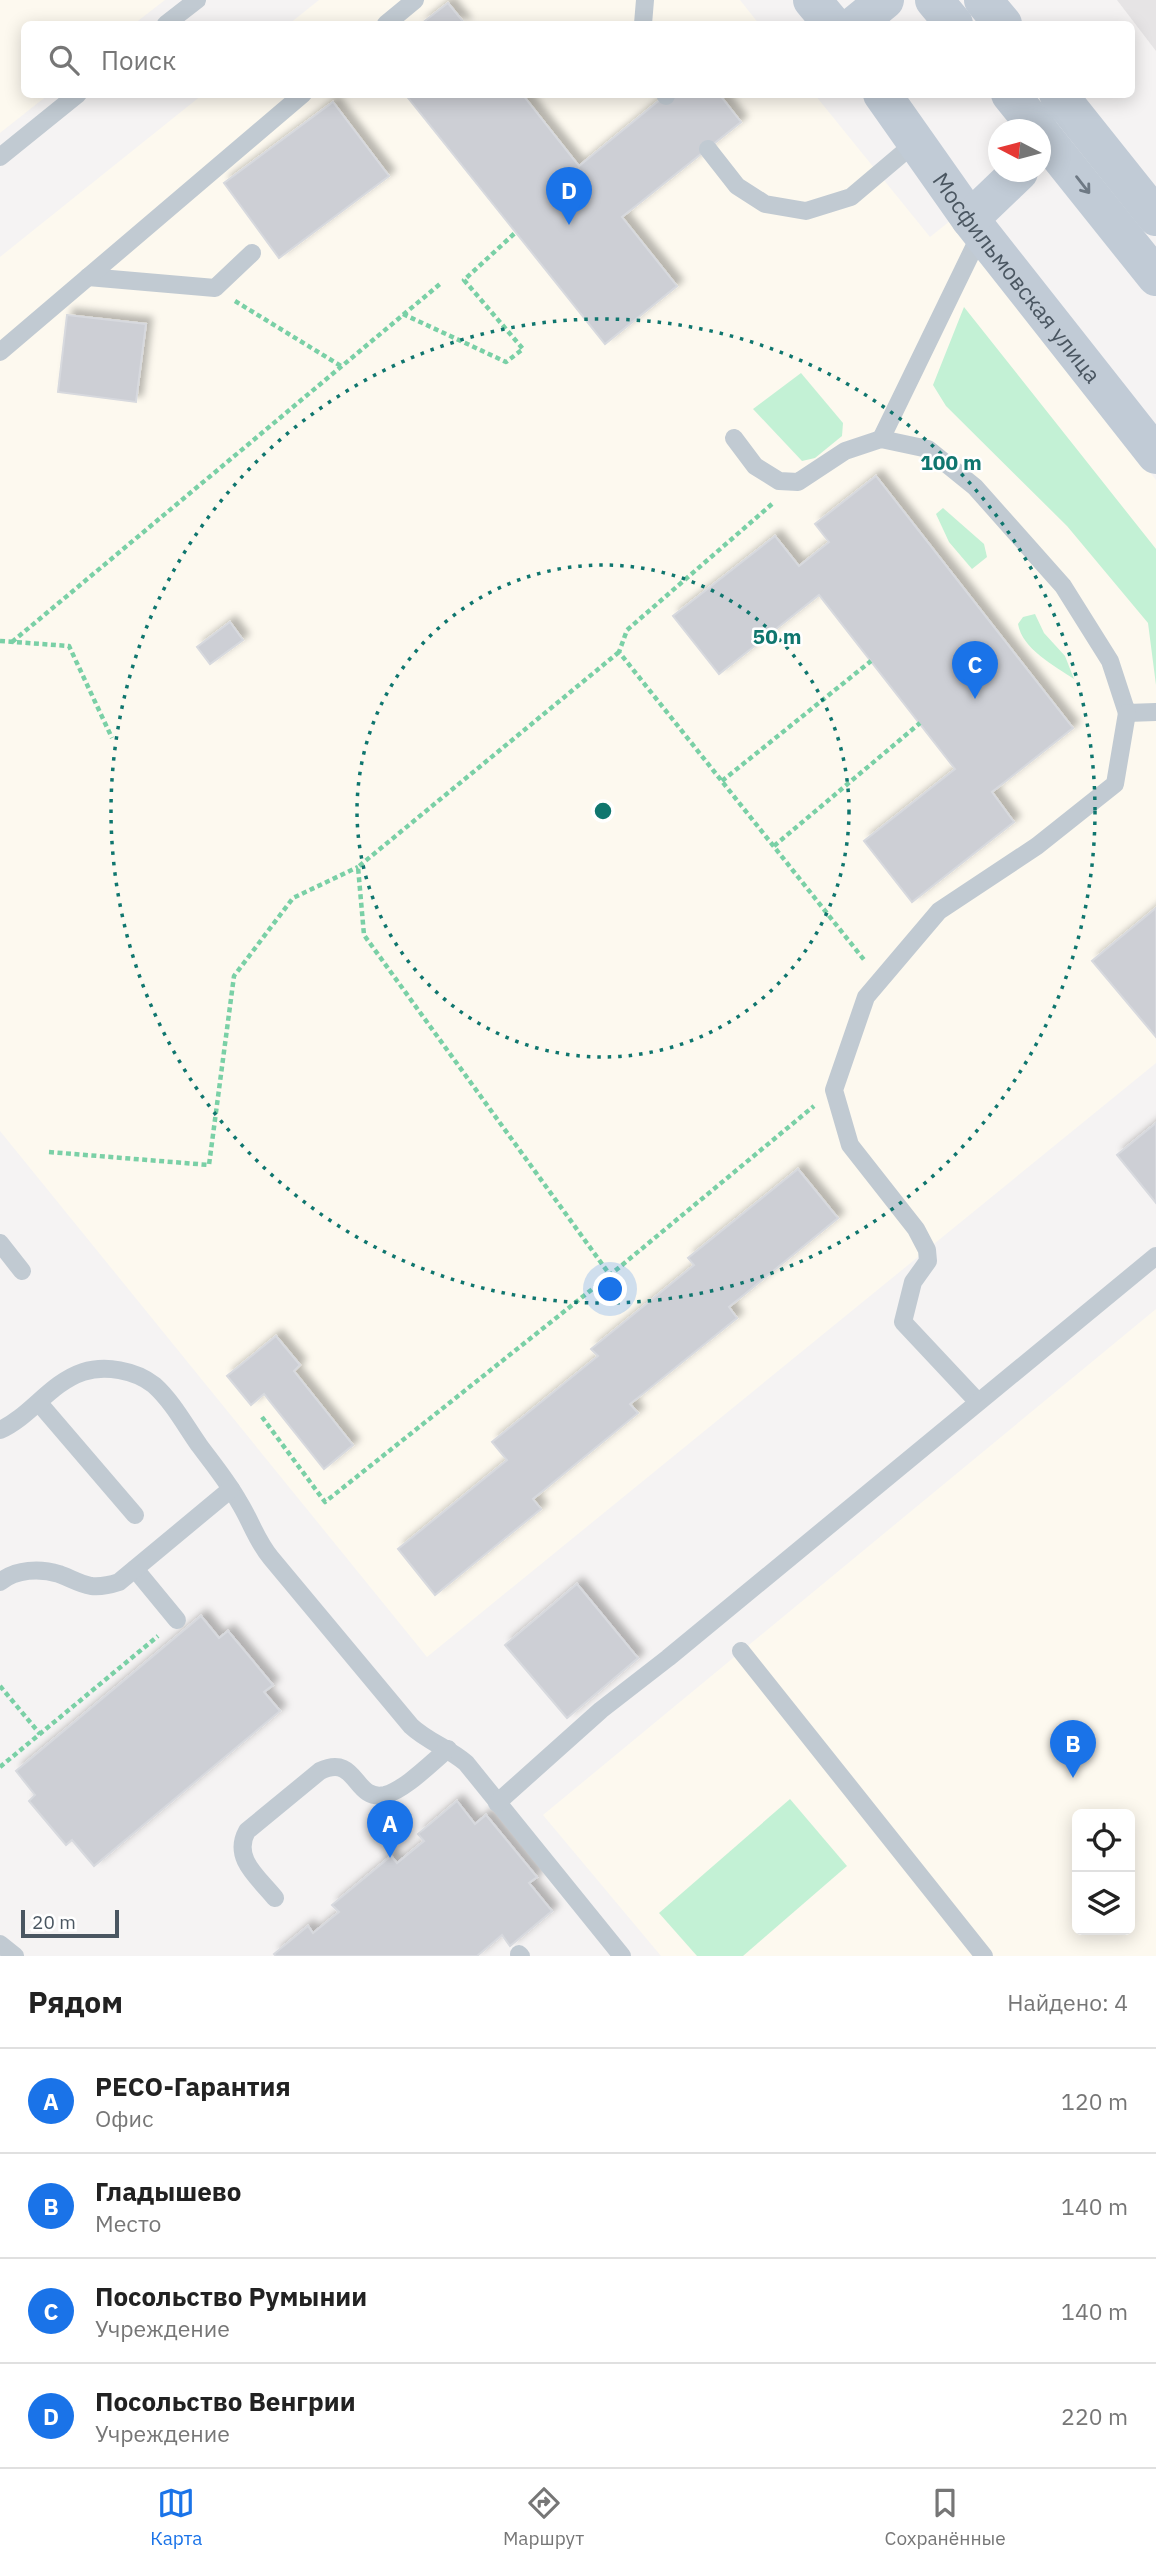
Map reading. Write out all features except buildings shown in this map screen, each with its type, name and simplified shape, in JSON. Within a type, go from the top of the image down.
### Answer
[{"type":"street","points":[[812,0],[830,21]]},
{"type":"street","points":[[860,21],[885,0]]},
{"type":"street","points":[[934,0],[952,21]]},
{"type":"street","points":[[983,0],[1000,21]]},
{"type":"street","name":"Мосфильмовская улица","points":[[885,98],[976,226],[1156,455]]},
{"type":"street","points":[[1013,98],[1028,119]]},
{"type":"street","points":[[1061,98],[1156,217]]},
{"type":"street","points":[[1051,149],[1156,277]]},
{"type":"street","points":[[976,226],[1011,182]]},
{"type":"lane","points":[[170,21],[197,0]]},
{"type":"lane","points":[[390,21],[415,0]]},
{"type":"lane","points":[[643,21],[645,0]]},
{"type":"lane","points":[[0,157],[73,98]]},
{"type":"lane","points":[[0,352],[298,98]]},
{"type":"lane","points":[[708,149],[737,186],[765,204],[806,211],[851,197],[916,142]]},
{"type":"lane","points":[[880,439],[976,226]]},
{"type":"lane","points":[[88,277],[215,288],[252,253]]},
{"type":"lane","points":[[734,438],[755,466],[779,481],[798,482],[845,452],[880,439],[928,449],[975,487],[1063,586],[1110,661],[1127,713],[1115,784],[1037,846],[939,911],[866,997],[834,1090],[850,1145],[916,1229],[927,1250],[928,1261],[912,1282],[903,1322],[978,1402]]},
{"type":"lane","points":[[1127,713],[1156,712]]},
{"type":"lane","points":[[0,1243],[22,1271]]},
{"type":"lane","points":[[497,1802],[601,1710],[668,1658],[1156,1256]]},
{"type":"lane","points":[[0,1430],[15,1423],[69,1377],[86,1371],[109,1368],[129,1372],[153,1385],[176,1412],[244,1510],[259,1544],[411,1726],[428,1740],[448,1749],[466,1763],[622,1956]]},
{"type":"lane","points":[[39,1403],[135,1515]]},
{"type":"lane","points":[[0,1583],[7,1577],[38,1570],[99,1586],[119,1582],[230,1489]]},
{"type":"lane","points":[[135,1569],[177,1620]]},
{"type":"lane","points":[[741,1651],[984,1956]]},
{"type":"lane","points":[[275,1898],[245,1861],[241,1842],[247,1831],[320,1771],[331,1766],[339,1766],[349,1771],[366,1792],[382,1796],[396,1791],[448,1749]]},
{"type":"lane","points":[[0,1944],[15,1956]]},
{"type":"path","points":[[403,314],[506,362],[523,349],[464,280],[516,232]]},
{"type":"path","points":[[12,642],[440,284]]},
{"type":"path","points":[[215,288],[341,366]]},
{"type":"path","points":[[49,1153],[209,1165],[234,976],[293,898],[358,867],[619,652],[627,630],[798,482]]},
{"type":"path","points":[[0,641],[69,646],[112,738]]},
{"type":"path","points":[[619,652],[881,980]]},
{"type":"path","points":[[722,781],[871,661]]},
{"type":"path","points":[[774,846],[920,723]]},
{"type":"path","points":[[358,867],[364,935],[610,1275]]},
{"type":"path","points":[[262,1417],[325,1502],[610,1275],[834,1090]]},
{"type":"path","points":[[0,1767],[177,1620]]},
{"type":"path","points":[[0,1686],[40,1734]]},
{"type":"shaded area","points":[[0,0],[165,0],[138,21],[21,21],[21,98],[44,98],[0,133]]},
{"type":"shaded area","points":[[319,0],[740,0],[757,21],[293,21]]},
{"type":"shaded area","points":[[1117,0],[1156,0],[1156,51],[1135,21]]},
{"type":"shaded area","points":[[198,98],[817,98],[930,237],[950,221],[1156,480],[1156,1063],[427,1657],[0,1131],[0,257]]},
{"type":"shaded area","points":[[1156,1309],[1156,1956],[661,1956],[543,1815]]},
{"type":"green space","points":[[964,307],[1156,549],[1156,685],[1148,623],[1067,526],[946,406],[933,385]]},
{"type":"green space","points":[[801,373],[843,423],[842,436],[815,458],[802,461],[753,409]]},
{"type":"green space","points":[[943,508],[984,544],[987,557],[972,569],[949,542],[936,514]]},
{"type":"green space","points":[[1035,614],[1044,633],[1065,656],[1074,679],[1040,656],[1021,633],[1018,624],[1023,617]]},
{"type":"green space","points":[[790,1799],[847,1866],[743,1956],[697,1956],[659,1913]]},
{"type":"place","name":"Посольство Венгрии","points":[[569,225]]},
{"type":"place","name":"Посольство Румынии","points":[[975,699]]},
{"type":"place","name":"Гладышево","points":[[1073,1778]]},
{"type":"place","name":"РЕСО-Гарантия","points":[[390,1858]]}]
